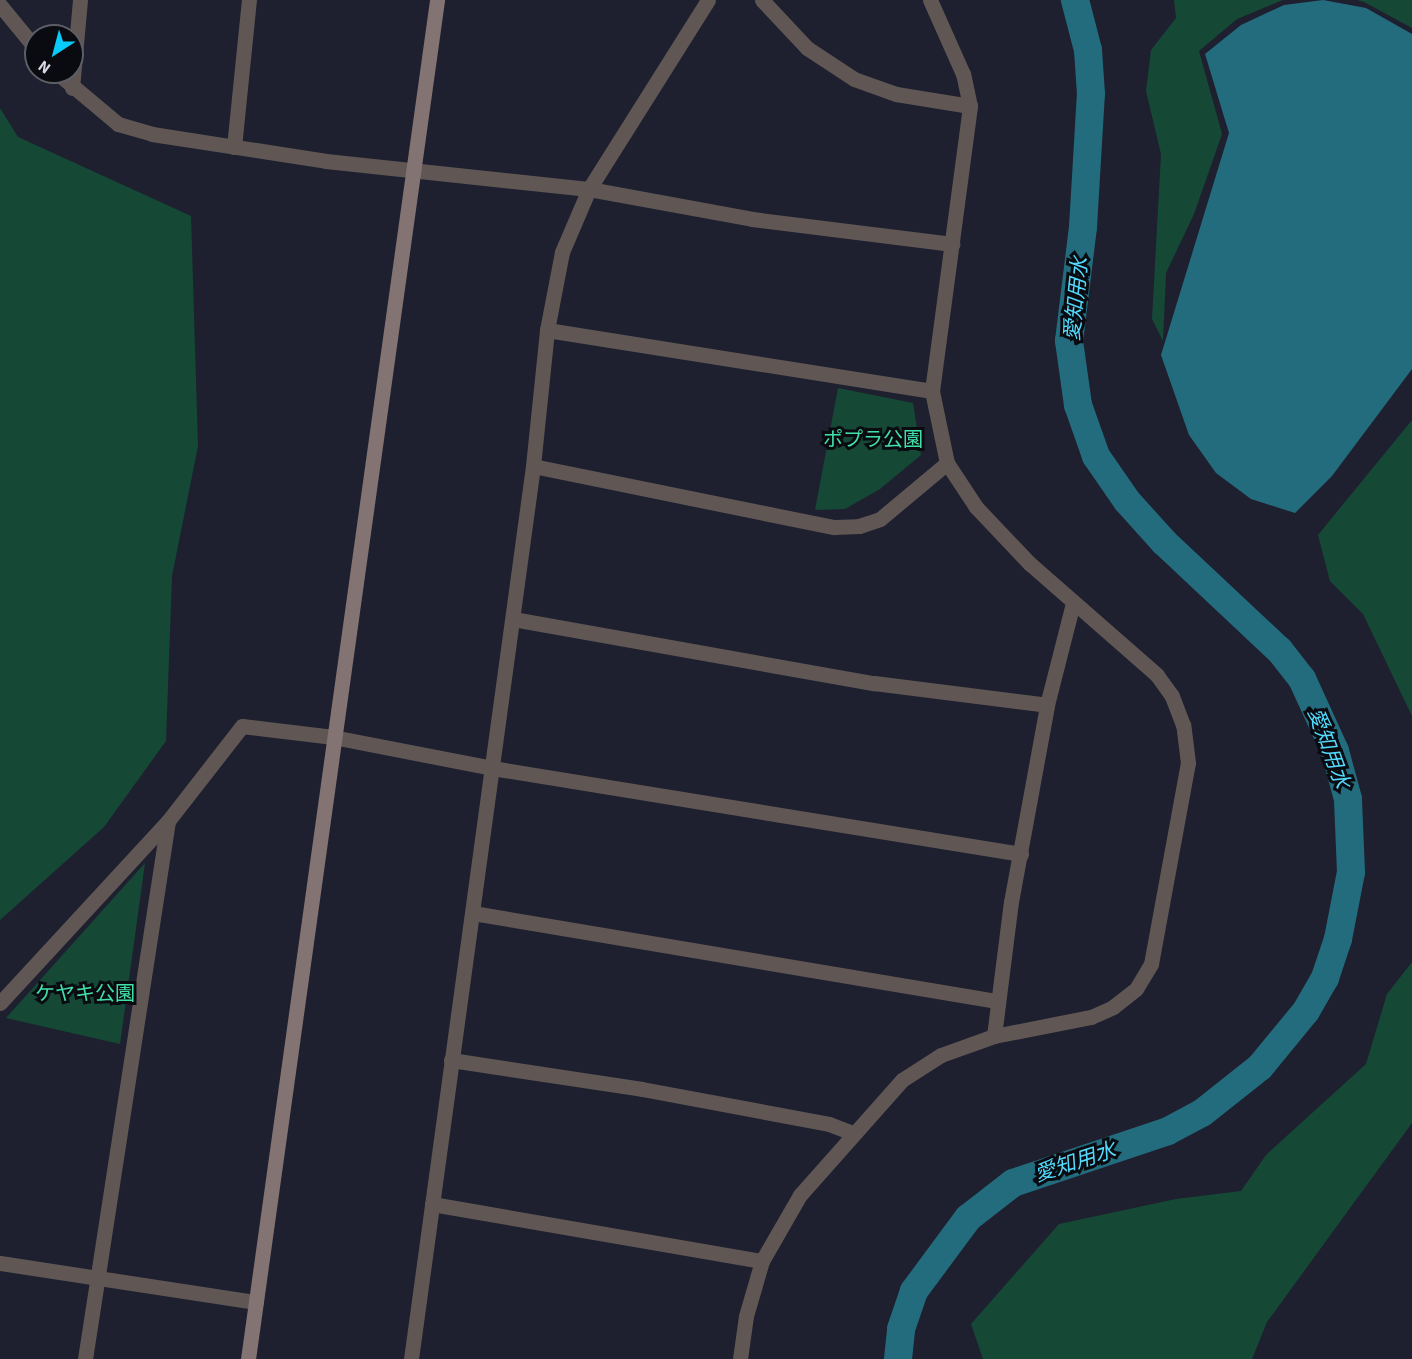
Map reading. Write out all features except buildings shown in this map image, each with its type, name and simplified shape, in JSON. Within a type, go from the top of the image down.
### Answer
[{"type":"street","points":[[72,88],[80,0]]},
{"type":"street","points":[[234,147],[249,0]]},
{"type":"street","points":[[249,1359],[333,737],[437,0]]},
{"type":"street","points":[[411,1359],[513,619],[533,466],[547,330],[561,252],[589,189],[708,0]]},
{"type":"street","points":[[762,0],[807,48],[854,79],[896,94],[970,106]]},
{"type":"street","points":[[740,1359],[746,1316],[762,1261],[800,1195],[853,1132],[902,1080],[941,1055],[994,1036],[1091,1017],[1113,1007],[1136,989],[1150,964],[1188,763],[1183,724],[1172,696],[1157,675],[1073,603],[976,507],[947,464],[932,391],[970,106],[963,74],[930,0]]},
{"type":"street","points":[[0,5],[24,34]]},
{"type":"street","points":[[68,84],[117,123],[152,134],[414,171],[589,189],[752,219],[952,244]]},
{"type":"street","points":[[547,330],[932,391]]},
{"type":"street","points":[[533,466],[834,527],[859,526],[880,519],[947,464]]},
{"type":"street","points":[[994,1036],[996,1001],[1047,705],[1073,603]]},
{"type":"street","points":[[513,619],[874,683],[1047,705]]},
{"type":"street","points":[[0,1003],[168,821],[242,726],[333,737],[492,768],[1021,854]]},
{"type":"street","points":[[85,1359],[168,821]]},
{"type":"street","points":[[473,913],[996,1001]]},
{"type":"street","points":[[451,1060],[665,1093],[829,1124],[853,1132]]},
{"type":"street","points":[[432,1204],[762,1261]]},
{"type":"street","points":[[0,1263],[97,1275],[256,1302]]},
{"type":"green space","points":[[1174,0],[1283,0],[1237,19],[1199,51],[1222,134],[1194,214],[1166,273],[1163,341],[1152,319],[1161,154],[1146,91],[1151,50],[1176,18]]},
{"type":"green space","points":[[1357,0],[1412,0],[1412,28],[1364,2]]},
{"type":"green space","points":[[0,108],[18,137],[191,216],[198,446],[172,576],[166,741],[104,827],[0,920]]},
{"type":"green space","name":"ポプラ公園","points":[[838,388],[913,403],[921,455],[880,489],[845,509],[815,510]]},
{"type":"green space","points":[[1412,420],[1412,716],[1363,614],[1330,581],[1318,535]]},
{"type":"green space","name":"ケヤキ公園","points":[[145,863],[120,1044],[6,1018]]},
{"type":"green space","points":[[1412,962],[1412,1123],[1267,1322],[1252,1359],[983,1359],[971,1324],[1059,1224],[1176,1199],[1241,1191],[1266,1155],[1366,1064],[1387,994]]},
{"type":"water","points":[[1323,0],[1366,8],[1412,34],[1412,369],[1332,476],[1295,513],[1251,499],[1216,473],[1189,435],[1161,355],[1229,133],[1205,54],[1241,25],[1284,5]]},
{"type":"waterway","name":"愛知用水","points":[[898,1359],[901,1329],[914,1291],[968,1218],[1013,1183],[1168,1131],[1202,1113],[1260,1067],[1306,1011],[1325,978],[1338,939],[1351,872],[1348,799],[1335,751],[1302,679],[1279,650],[1164,542],[1127,501],[1096,456],[1078,405],[1069,341],[1083,227],[1091,94],[1088,50],[1075,0]]}]
